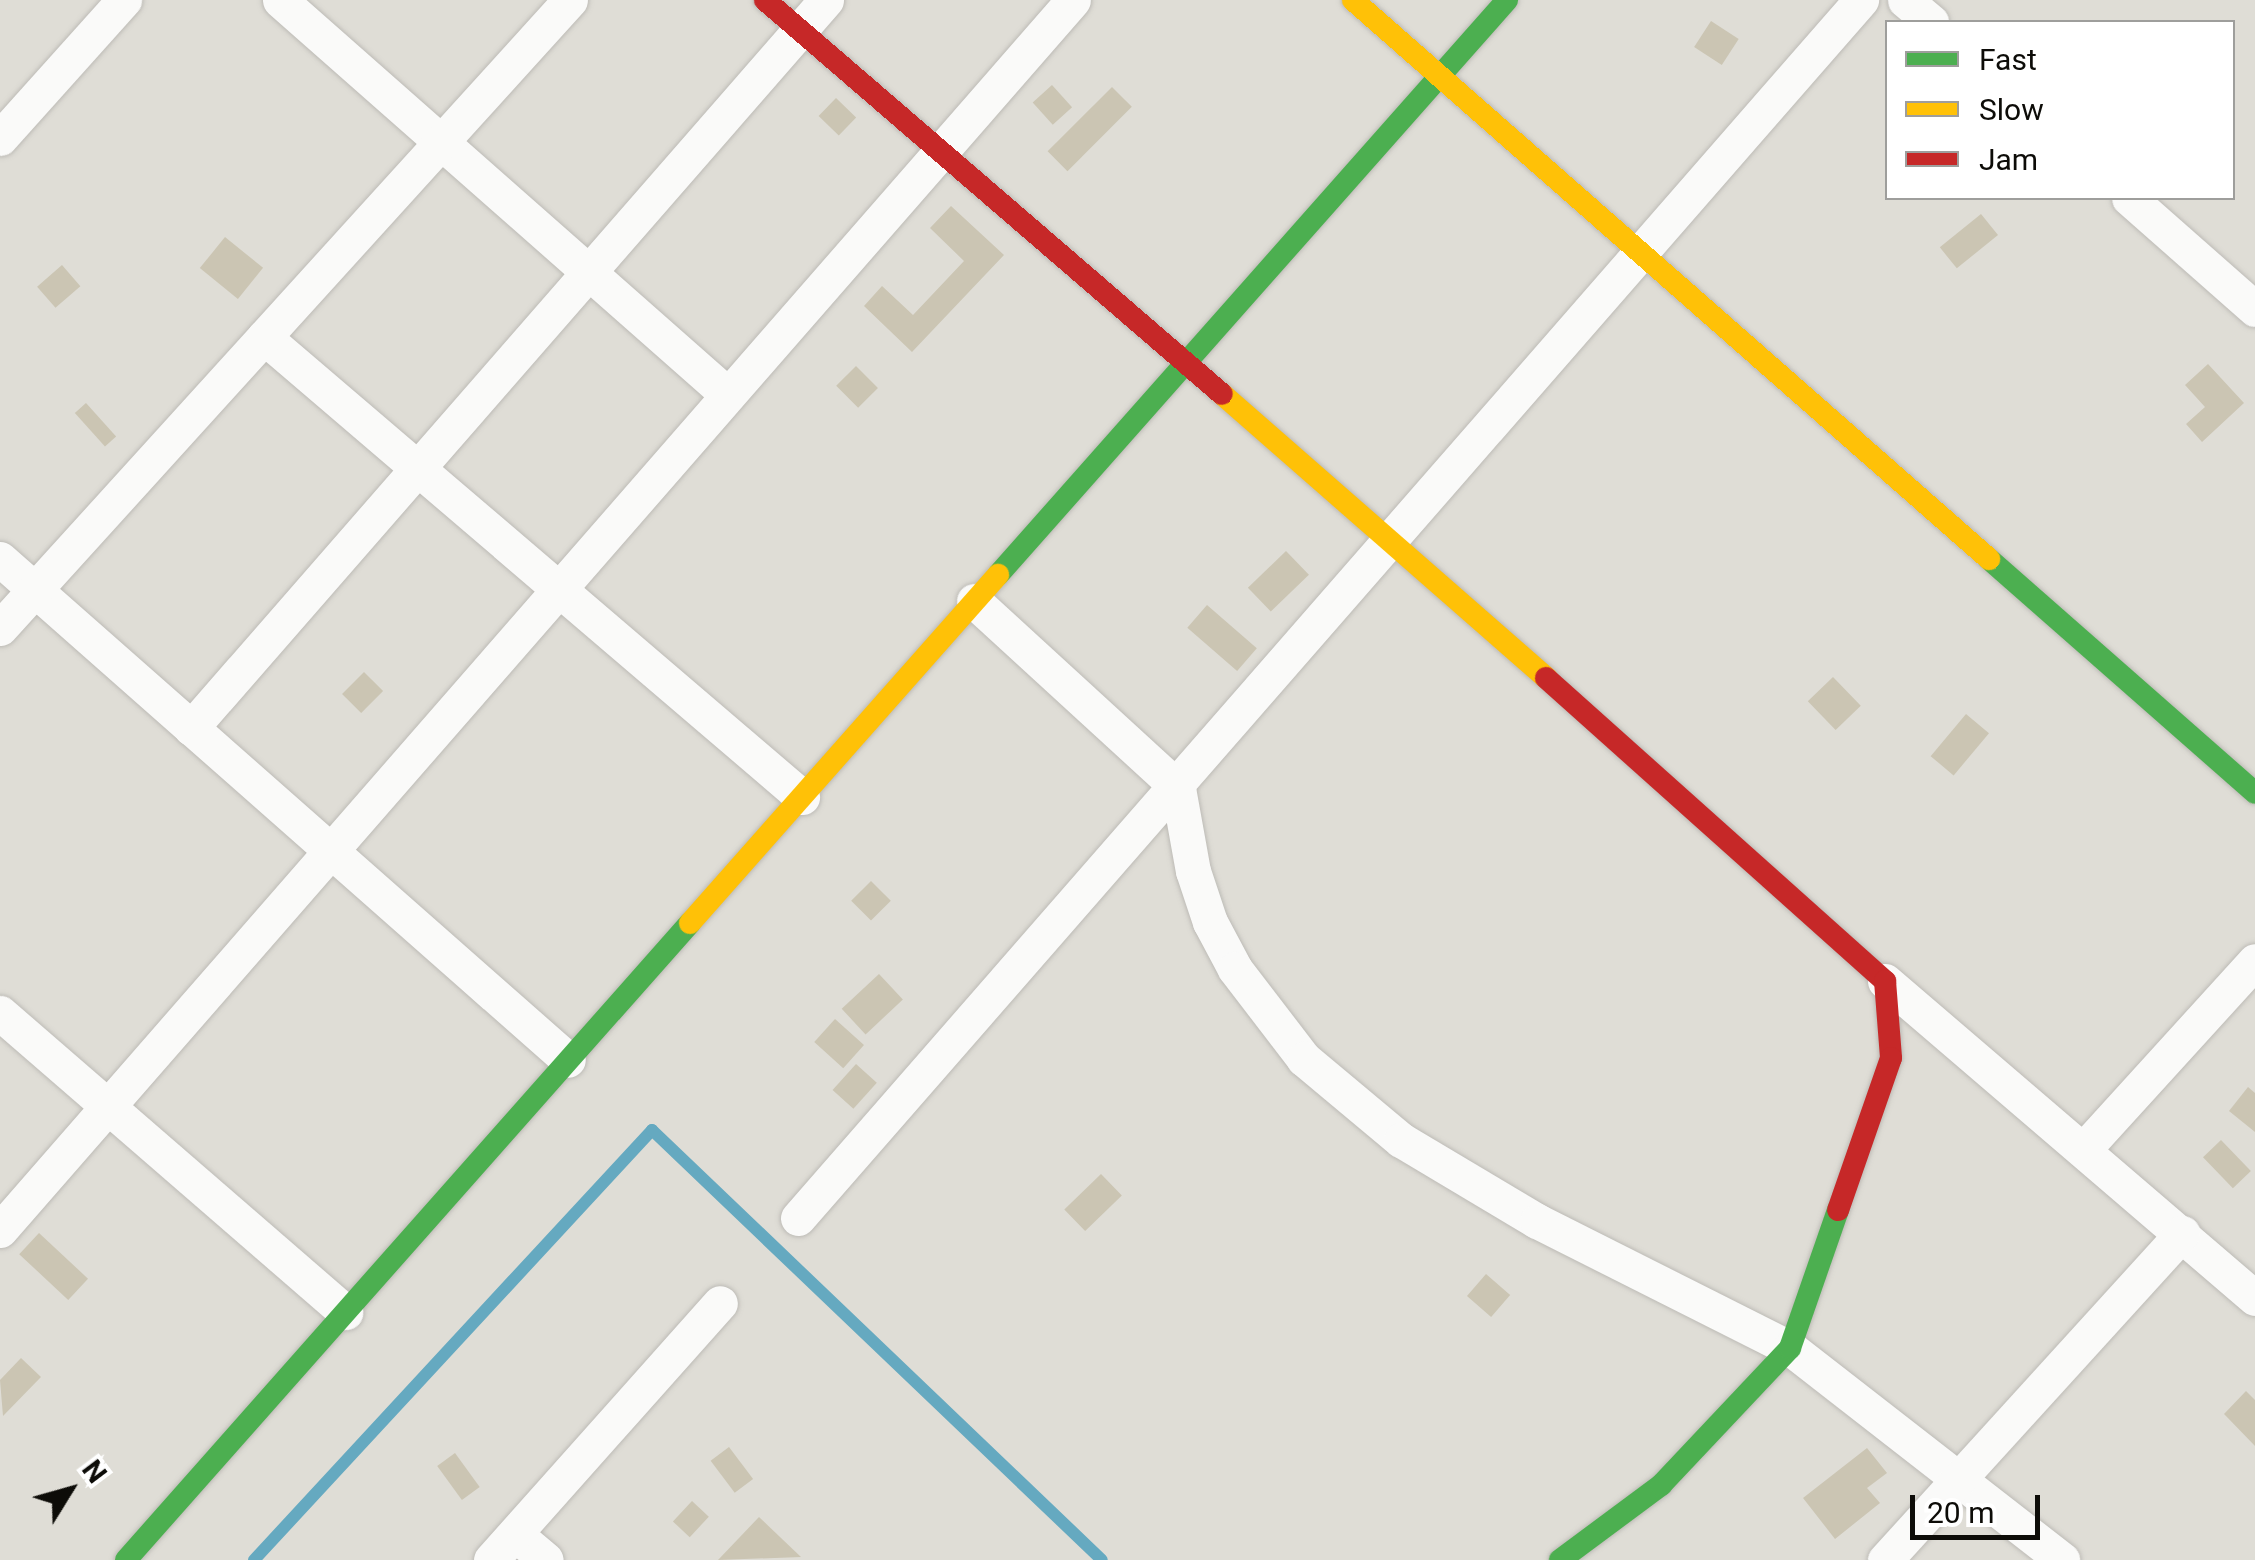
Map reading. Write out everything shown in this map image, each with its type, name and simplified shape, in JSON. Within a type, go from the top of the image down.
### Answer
[{"type":"street","points":[[0,138],[124,0]]},
{"type":"street","points":[[280,0],[728,396]]},
{"type":"street","points":[[0,628],[570,0]]},
{"type":"street","points":[[765,0],[1394,542],[1885,981],[2255,1298]]},
{"type":"street","points":[[191,728],[592,274],[826,0]]},
{"type":"street","points":[[0,1230],[1073,0]]},
{"type":"street","points":[[1354,0],[2255,793]]},
{"type":"street","points":[[126,1560],[1507,0]]},
{"type":"street","points":[[798,1218],[1394,542],[1637,253],[1860,0]]},
{"type":"street","points":[[1905,0],[1929,20]]},
{"type":"street","points":[[2130,200],[2255,309]]},
{"type":"street","points":[[264,337],[802,796]]},
{"type":"street","points":[[0,560],[568,1060]]},
{"type":"street","points":[[974,602],[1178,788],[1192,871],[1210,922],[1236,969],[1304,1059],[1418,1150],[1538,1221],[1790,1348],[2062,1560]]},
{"type":"street","points":[[2084,1149],[2255,961]]},
{"type":"street","points":[[1560,1560],[1661,1485],[1790,1348],[1892,1058],[1885,981]]},
{"type":"street","points":[[0,1013],[345,1312]]},
{"type":"street","points":[[1885,1560],[2183,1233]]},
{"type":"street","points":[[546,1560],[503,1547],[720,1303]]},
{"type":"building","points":[[1711,21],[1739,39],[1722,65],[1694,47]]},
{"type":"building","points":[[1052,85],[1072,107],[1053,125],[1033,102]]},
{"type":"building","points":[[1112,87],[1132,107],[1067,171],[1048,151]]},
{"type":"building","points":[[836,98],[856,117],[839,135],[819,116]]},
{"type":"building","points":[[951,206],[1004,255],[912,352],[864,306],[882,286],[913,315],[964,261],[930,228]]},
{"type":"building","points":[[1981,214],[1998,235],[1957,268],[1940,247]]},
{"type":"building","points":[[225,237],[263,268],[238,299],[200,268]]},
{"type":"building","points":[[62,265],[80,286],[55,308],[37,287]]},
{"type":"building","points":[[2208,364],[2244,403],[2202,442],[2186,424],[2205,407],[2185,385]]},
{"type":"building","points":[[856,366],[878,388],[858,408],[836,386]]},
{"type":"building","points":[[86,403],[116,436],[105,446],[75,413]]},
{"type":"building","points":[[1286,551],[1309,575],[1271,612],[1248,588]]},
{"type":"building","points":[[1207,605],[1257,648],[1237,671],[1187,628]]},
{"type":"building","points":[[364,672],[383,691],[361,713],[342,694]]},
{"type":"building","points":[[1833,677],[1861,706],[1836,730],[1808,701]]},
{"type":"building","points":[[1966,714],[1989,733],[1954,775],[1931,756]]},
{"type":"building","points":[[871,881],[891,901],[871,921],[851,901]]},
{"type":"building","points":[[879,974],[903,1000],[866,1034],[842,1009]]},
{"type":"building","points":[[835,1019],[864,1045],[843,1068],[814,1042]]},
{"type":"building","points":[[856,1064],[877,1083],[853,1109],[833,1090]]},
{"type":"building","points":[[2248,1087],[2255,1093],[2255,1132],[2229,1111]]},
{"type":"building","points":[[2221,1140],[2251,1171],[2233,1188],[2203,1157]]},
{"type":"building","points":[[1101,1174],[1122,1196],[1085,1231],[1064,1209]]},
{"type":"building","points":[[39,1233],[88,1279],[68,1300],[19,1254]]},
{"type":"building","points":[[1486,1274],[1510,1295],[1491,1317],[1467,1296]]},
{"type":"building","points":[[21,1358],[41,1377],[3,1416],[0,1380]]},
{"type":"building","points":[[2246,1391],[2255,1400],[2255,1446],[2224,1414]]},
{"type":"building","points":[[729,1447],[753,1479],[735,1493],[711,1461]]},
{"type":"building","points":[[1867,1448],[1887,1473],[1867,1488],[1880,1503],[1835,1539],[1803,1498]]},
{"type":"building","points":[[455,1453],[480,1487],[462,1500],[437,1466]]},
{"type":"building","points":[[692,1501],[709,1517],[690,1537],[673,1521]]},
{"type":"building","points":[[759,1517],[801,1557],[718,1560]]},
{"type":"waterway","points":[[254,1560],[652,1130],[1102,1560]]},
{"type":"traffic: fast","points":[[998,575],[1507,0]]},
{"type":"traffic: fast","points":[[1989,559],[2255,793]]},
{"type":"traffic: fast","points":[[126,1560],[690,923]]},
{"type":"traffic: fast","points":[[1560,1560],[1661,1485],[1790,1348],[1838,1210]]},
{"type":"traffic: slow","points":[[1353,0],[1989,559]]},
{"type":"traffic: slow","points":[[1222,394],[1546,678]]},
{"type":"traffic: slow","points":[[690,923],[998,575]]},
{"type":"traffic: jam","points":[[765,0],[1222,394]]},
{"type":"traffic: jam","points":[[1546,678],[1885,981],[1891,1058],[1838,1210]]}]
